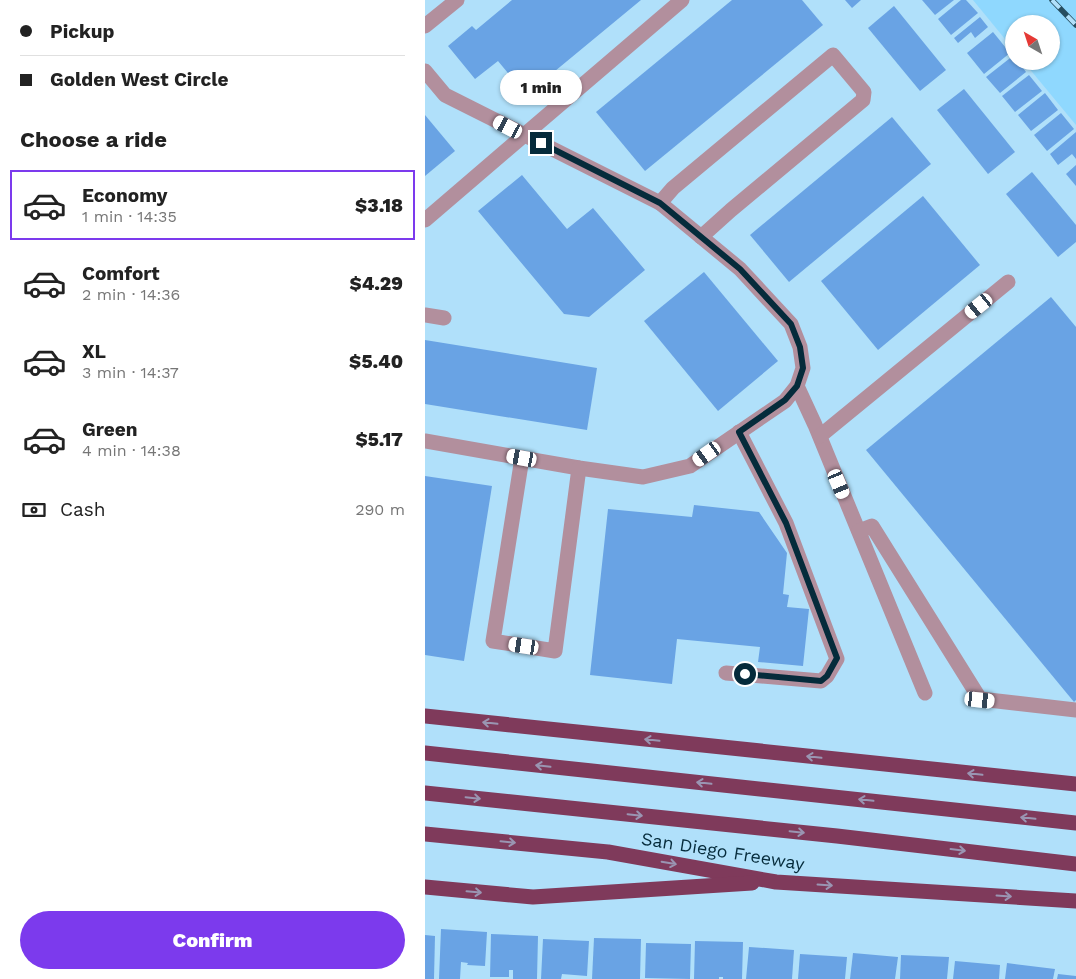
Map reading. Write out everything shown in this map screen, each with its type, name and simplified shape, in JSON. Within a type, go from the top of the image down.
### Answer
[{"type":"highway","points":[[425,716],[1076,784]]},
{"type":"highway","points":[[425,753],[1076,823]]},
{"type":"highway","points":[[425,793],[837,836],[1076,864]]},
{"type":"highway","name":"San Diego Freeway","points":[[425,834],[608,852],[776,882],[1076,901]]},
{"type":"highway","points":[[425,887],[533,897],[776,882]]},
{"type":"street","points":[[425,26],[457,0]]},
{"type":"street","points":[[425,220],[682,0]]},
{"type":"street","points":[[660,203],[673,188],[833,55],[864,92],[863,100],[701,237]]},
{"type":"street","points":[[425,71],[445,95],[660,203],[740,269],[791,324],[800,347],[803,368],[797,386],[785,400],[690,466],[643,476],[579,468],[425,441]]},
{"type":"street","points":[[820,436],[1008,282]]},
{"type":"street","points":[[425,315],[443,318]]},
{"type":"street","points":[[797,386],[820,436],[925,693]]},
{"type":"street","points":[[726,673],[821,681],[827,676],[837,658],[786,523],[739,432]]},
{"type":"street","points":[[522,458],[493,641],[555,651],[579,468]]},
{"type":"street","points":[[859,531],[872,526],[980,700],[1076,710]]},
{"type":"shaded area","points":[[973,0],[1076,0],[1076,125],[1030,70],[1060,70],[1060,15],[1005,15],[1005,39]]},
{"type":"building","points":[[512,0],[641,0],[526,95],[498,61],[475,79],[448,46],[472,26],[476,30]]},
{"type":"building","points":[[732,0],[802,0],[823,25],[645,171],[596,112]]},
{"type":"building","points":[[845,0],[861,0],[852,8]]},
{"type":"building","points":[[922,0],[954,0],[935,15]]},
{"type":"building","points":[[961,0],[966,0],[978,13],[951,35],[938,19]]},
{"type":"building","points":[[894,6],[946,70],[920,91],[868,28]]},
{"type":"building","points":[[980,17],[988,27],[975,38],[971,32],[958,43],[954,38]]},
{"type":"building","points":[[993,32],[1005,47],[1005,57],[984,74],[967,53]]},
{"type":"building","points":[[1005,62],[1005,70],[1025,70],[1026,72],[1000,93],[986,77]]},
{"type":"building","points":[[1029,75],[1042,91],[1015,112],[1002,96]]},
{"type":"building","points":[[964,89],[1015,152],[988,174],[937,110]]},
{"type":"building","points":[[1045,93],[1058,110],[1031,131],[1018,115]]},
{"type":"building","points":[[1061,113],[1074,129],[1047,151],[1034,135]]},
{"type":"building","points":[[425,115],[455,151],[425,176]]},
{"type":"building","points":[[892,117],[931,164],[789,282],[750,235]]},
{"type":"building","points":[[1076,132],[1076,159],[1072,154],[1058,165],[1050,154]]},
{"type":"building","points":[[1076,165],[1076,186],[1066,174]]},
{"type":"building","points":[[1032,172],[1076,225],[1076,242],[1058,257],[1006,194]]},
{"type":"building","points":[[522,175],[567,229],[593,208],[645,270],[589,317],[564,314],[478,211]]},
{"type":"building","points":[[923,196],[980,265],[878,350],[821,281]]},
{"type":"building","points":[[704,272],[778,361],[718,411],[644,321]]},
{"type":"building","points":[[1051,297],[1076,327],[1076,700],[1074,702],[866,450]]},
{"type":"building","points":[[425,340],[597,368],[587,430],[425,404]]},
{"type":"building","points":[[425,476],[492,486],[464,661],[425,655]]},
{"type":"building","points":[[694,505],[759,512],[787,553],[783,594],[789,595],[787,607],[809,609],[803,666],[758,662],[760,647],[677,639],[672,684],[590,675],[608,509],[692,517]]},
{"type":"building","points":[[441,929],[487,932],[485,966],[467,965],[468,963],[461,962],[460,979],[439,979]]},
{"type":"building","points":[[491,934],[538,936],[537,979],[513,979],[513,970],[509,970],[509,977],[490,977]]},
{"type":"building","points":[[425,935],[435,936],[434,979],[425,979]]},
{"type":"building","points":[[594,938],[641,939],[640,979],[592,979]]},
{"type":"building","points":[[543,939],[589,941],[587,976],[562,974],[561,979],[541,979]]},
{"type":"building","points":[[695,941],[743,942],[742,979],[723,979],[723,977],[719,977],[719,979],[694,979]]},
{"type":"building","points":[[646,943],[691,944],[690,979],[645,978]]},
{"type":"building","points":[[749,947],[794,950],[792,979],[746,979]]},
{"type":"building","points":[[853,953],[898,957],[895,979],[850,979]]},
{"type":"building","points":[[800,954],[847,957],[845,979],[798,979]]},
{"type":"building","points":[[901,955],[949,957],[947,979],[900,979]]},
{"type":"building","points":[[955,961],[1000,965],[999,979],[953,979]]},
{"type":"building","points":[[1007,963],[1055,969],[1053,979],[1005,979]]},
{"type":"building","points":[[1058,974],[1076,976],[1076,979],[1057,979]]},
{"type":"railway","points":[[1052,0],[1076,25]]},
{"type":"route","points":[[541,143],[660,203],[740,269],[791,324],[800,347],[803,368],[797,386],[785,400],[739,432],[786,523],[837,658],[827,676],[821,681],[745,674]]}]
